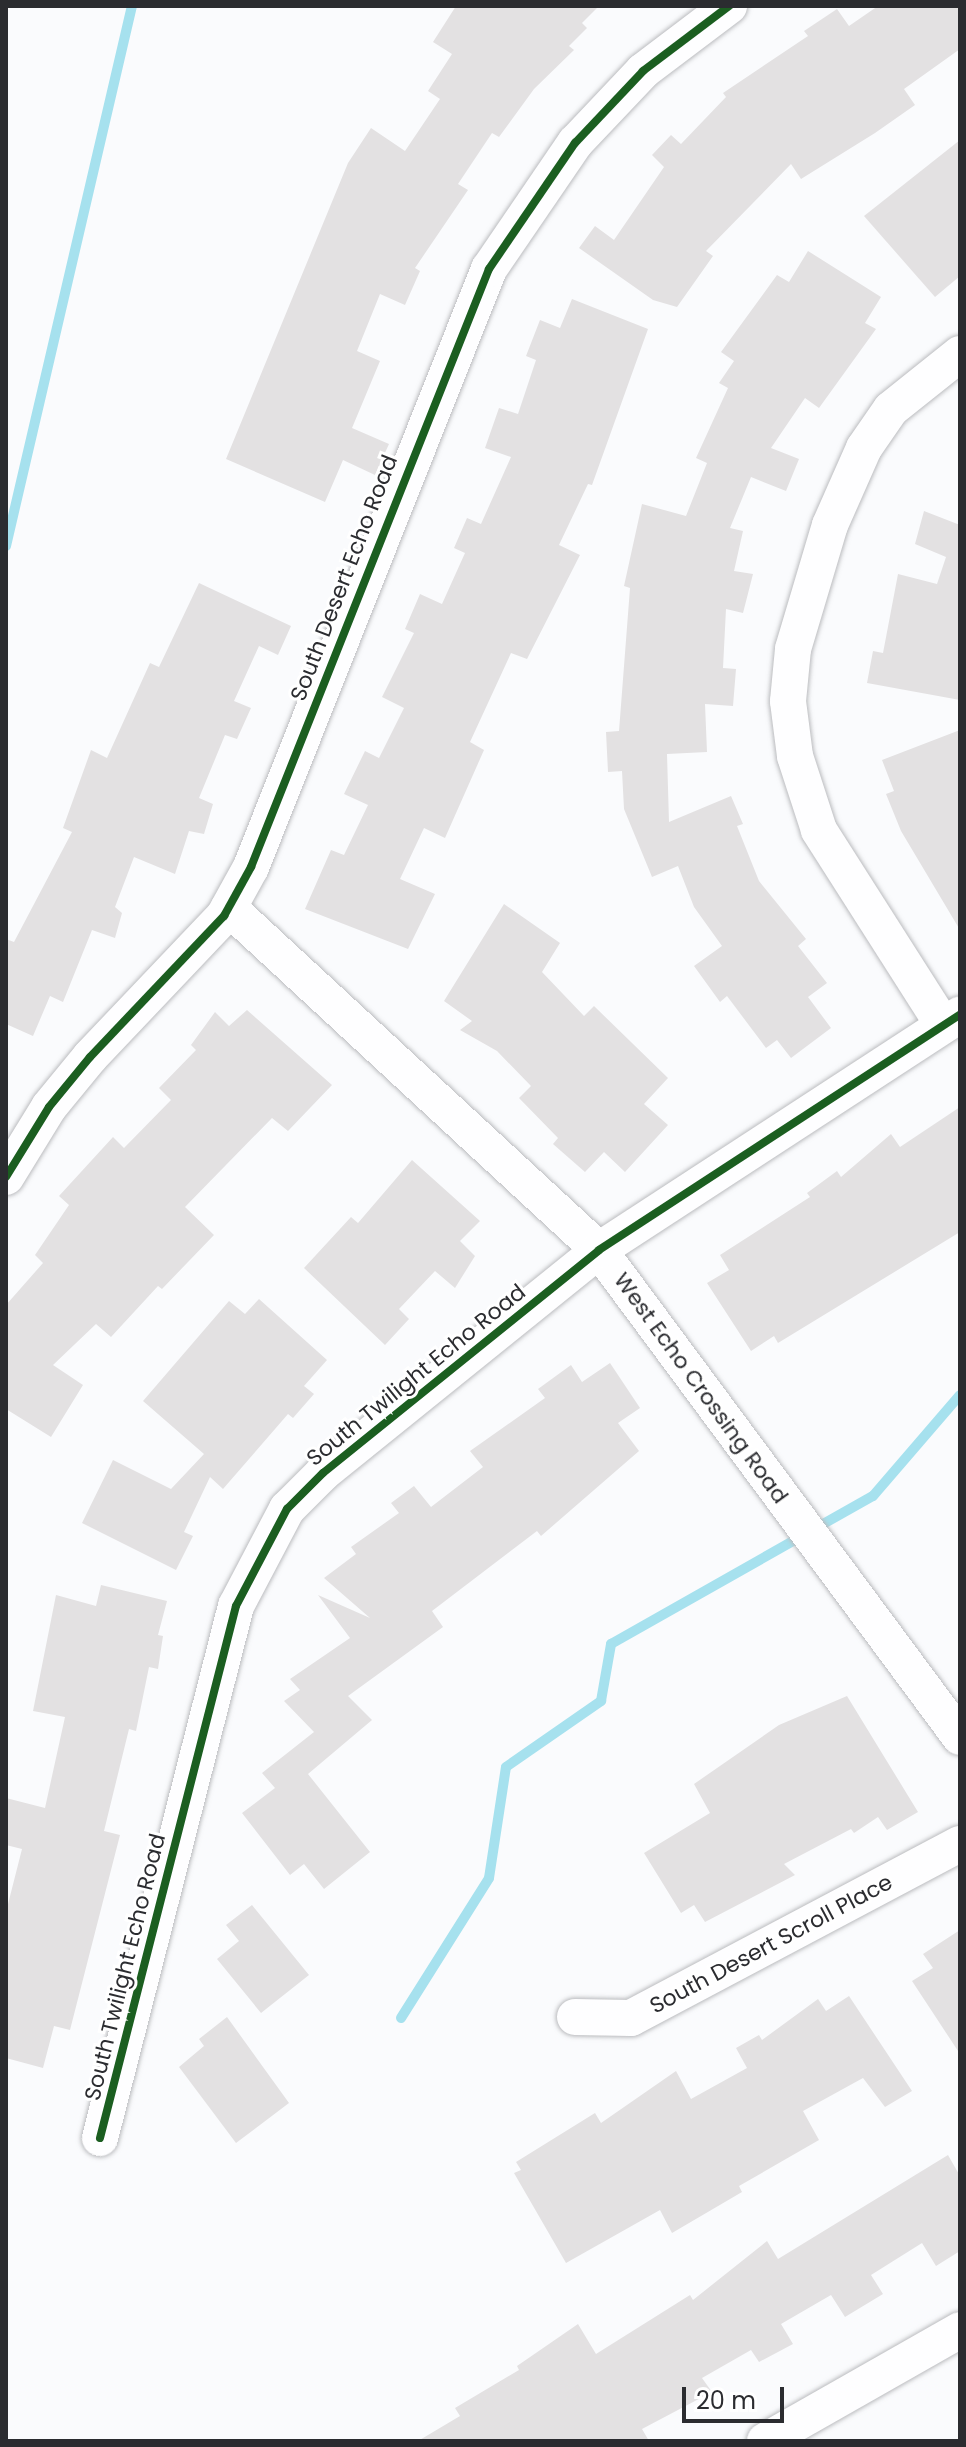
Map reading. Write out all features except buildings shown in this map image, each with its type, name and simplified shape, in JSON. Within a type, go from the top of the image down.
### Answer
[{"type":"street","name":"South Desert Echo Road","points":[[6,1177],[49,1107],[90,1057],[229,908],[251,867],[489,269],[575,143],[643,71],[729,6]]},
{"type":"street","points":[[952,1020],[819,830],[795,756],[788,701],[793,649],[826,539],[864,448],[891,409],[960,354]]},
{"type":"street","name":"West Echo Crossing Road","points":[[229,908],[599,1250],[960,1737]]},
{"type":"street","name":"South Twilight Echo Road","points":[[100,2138],[236,1606],[267,1541],[287,1509],[323,1473],[599,1250],[952,1020]]},
{"type":"street","name":"South Desert Scroll Place","points":[[575,2017],[631,2018],[960,1844]]},
{"type":"street","points":[[765,2441],[960,2330]]},
{"type":"waterway","points":[[6,546],[132,6]]},
{"type":"waterway","points":[[401,2018],[489,1878],[506,1767],[601,1701],[611,1644],[873,1496],[960,1395]]},
{"type":"cycle path","points":[[6,1177],[49,1107],[90,1057],[224,916],[251,867],[489,269],[575,143],[643,71],[729,6]]},
{"type":"cycle path","points":[[100,2138],[236,1606],[287,1509],[323,1473],[599,1250],[960,1015]]}]
